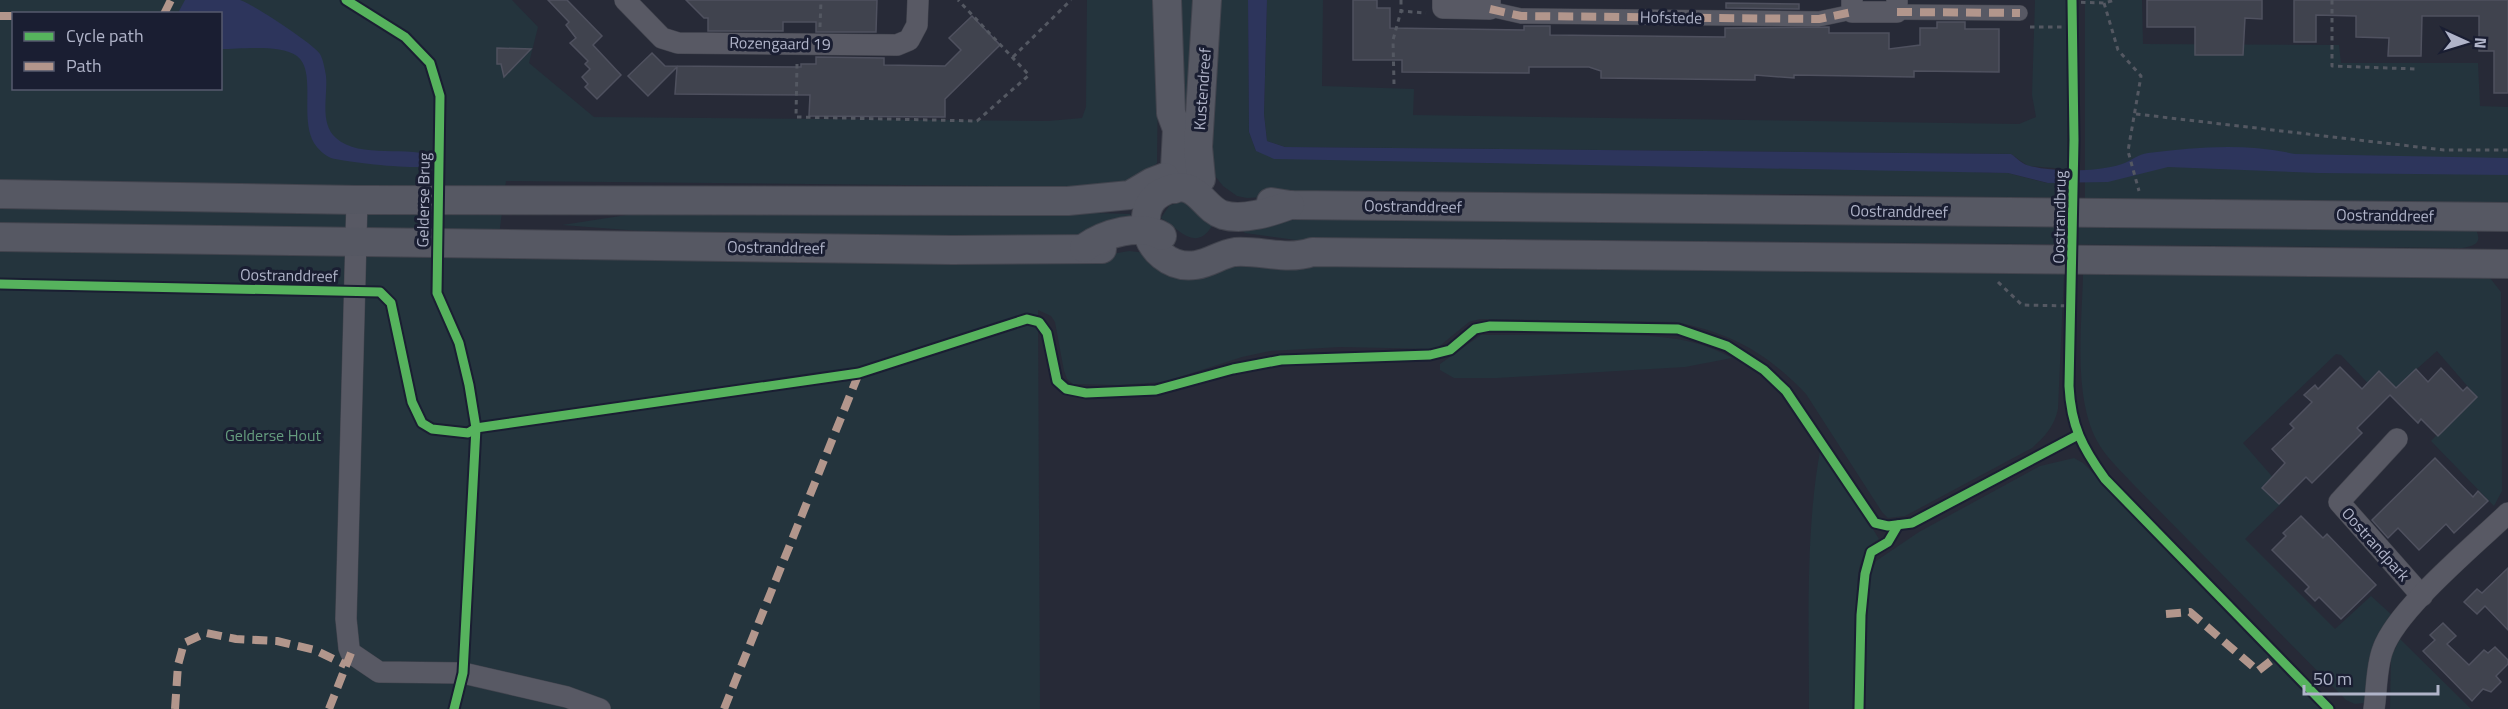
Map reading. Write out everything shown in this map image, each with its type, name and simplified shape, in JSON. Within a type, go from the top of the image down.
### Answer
[{"type":"main road","name":"Kustendreef","points":[[1167,0],[1171,113],[1165,130],[1178,180]]},
{"type":"main road","name":"Kustendreef","points":[[1178,180],[1198,147],[1208,0]]},
{"type":"main road","points":[[1146,217],[1158,195],[1178,180],[1188,189],[1199,194],[1212,208],[1224,228],[1298,246],[1312,252],[2508,264]]},
{"type":"main road","points":[[0,194],[357,200],[1068,201],[1146,217]]},
{"type":"main road","name":"Oostranddreef","points":[[1224,228],[1290,205],[2508,217]]},
{"type":"main road","points":[[1146,217],[1161,255],[1187,266],[1207,262],[1224,228]]},
{"type":"main road","name":"Oostranddreef","points":[[0,237],[952,250],[1098,249],[1133,242],[1146,217]]},
{"type":"street","name":"Rozengaard 19","points":[[625,0],[662,39],[678,43],[897,45],[909,40],[917,25],[918,0]]},
{"type":"street","name":"Hofstede","points":[[1443,4],[1490,4],[1521,16],[1819,19],[1852,6],[1897,6],[2020,13]]},
{"type":"street","points":[[357,200],[346,619],[351,653],[379,672],[463,673],[567,697],[600,709]]},
{"type":"street","name":"Oostrandpark","points":[[2397,439],[2339,502],[2422,596]]},
{"type":"street","name":"Oostrandpark","points":[[2374,709],[2382,650],[2393,629],[2422,596],[2508,513]]},
{"type":"path","points":[[820,44],[821,0]]},
{"type":"path","points":[[797,43],[796,117],[977,121],[1029,75],[958,0]]},
{"type":"path","points":[[1013,57],[1071,0]]},
{"type":"path","points":[[1394,84],[1393,40],[1401,11],[1401,0]]},
{"type":"path","points":[[2030,27],[2115,0]]},
{"type":"path","points":[[2332,0],[2332,66],[2416,69]]},
{"type":"path","points":[[2104,3],[2118,50],[2142,76],[2128,151],[2140,194]]},
{"type":"path","points":[[1401,11],[1430,13],[1443,4]]},
{"type":"path","points":[[2073,12],[2073,38]]},
{"type":"path","points":[[2136,114],[2444,150],[2508,150]]},
{"type":"path","points":[[1995,278],[2022,305],[2072,306]]},
{"type":"path","points":[[2072,318],[2073,293]]},
{"type":"green space","name":"Gelderse Hout","points":[[0,0],[512,0],[538,27],[529,63],[594,117],[1048,121],[1082,118],[1086,107],[1087,0],[1159,0],[1157,163],[1139,180],[1099,187],[506,181],[496,259],[1071,261],[1129,251],[1229,262],[1293,265],[2064,274],[2058,409],[2048,431],[2032,448],[1905,516],[1888,518],[1806,394],[1777,367],[1731,339],[1676,322],[1480,319],[1469,322],[1436,349],[1340,347],[1270,351],[1242,357],[1164,382],[1117,385],[1073,384],[1067,379],[1055,322],[1051,316],[1038,310],[1040,709],[0,709]]},
{"type":"green space","points":[[1178,0],[1201,0],[1188,163]]},
{"type":"green space","points":[[1215,0],[1248,0],[1249,132],[1256,151],[2008,173],[2047,183],[2066,182],[2066,198],[1770,194],[1288,195],[1247,198],[1237,196],[1223,186],[1215,176],[1204,146]]},
{"type":"green space","points":[[1267,0],[1323,0],[1322,86],[1414,89],[1413,115],[2019,124],[2036,117],[2032,95],[2035,0],[2068,0],[2067,169],[2028,166],[2011,154],[1285,147],[1267,141],[1264,114]]},
{"type":"green space","points":[[2085,0],[2142,0],[2143,44],[2339,45],[2341,63],[2478,63],[2480,106],[2508,107],[2508,204],[2085,199]]},
{"type":"green space","points":[[1181,201],[1191,205],[1212,226],[1206,234],[1199,238],[1186,236],[1161,218],[1169,206]]},
{"type":"green space","points":[[990,210],[1130,214],[1133,223],[1069,239],[706,236],[562,225],[646,212]]},
{"type":"green space","points":[[1302,214],[2476,230],[2478,241],[2476,244],[2462,248],[1362,238],[1361,243],[1296,240],[1245,233],[1241,229]]},
{"type":"green space","points":[[2083,274],[2429,275],[2490,278],[2501,292],[2502,491],[2494,506],[2431,441],[2476,396],[2437,351],[2383,399],[2341,355],[2336,354],[2243,443],[2289,496],[2245,539],[2335,629],[2371,596],[2393,616],[2374,642],[2371,702],[2355,704],[2346,700],[2133,484],[2100,446],[2091,428],[2082,386]]},
{"type":"green space","points":[[1481,335],[1655,336],[1686,341],[1717,350],[1732,358],[1685,367],[1497,378],[1454,378],[1440,370],[1440,364]]},
{"type":"green space","points":[[1821,446],[1879,539],[1865,552],[1861,561],[1857,610],[1867,610],[1871,572],[1876,561],[1919,532],[2040,466],[2074,458],[2083,463],[2332,709],[1809,709],[1810,543]]},
{"type":"green space","points":[[2400,639],[2471,709],[2390,709],[2391,657]]},
{"type":"water","points":[[185,0],[240,0],[256,8],[307,42],[320,54],[326,76],[326,117],[331,132],[336,138],[346,145],[358,148],[413,152],[438,158],[427,166],[409,167],[331,158],[319,150],[310,132],[306,72],[297,56],[290,52],[271,49],[222,49],[222,12],[179,12]]},
{"type":"water","points":[[1248,0],[1267,0],[1264,114],[1267,141],[1285,147],[2011,154],[2027,165],[2076,170],[2113,167],[2148,153],[2240,147],[2295,154],[2508,158],[2508,175],[2319,173],[2168,167],[2108,182],[2048,183],[2008,173],[1274,159],[1256,151],[1249,132]]},
{"type":"building","points":[[548,0],[567,0],[602,36],[593,45],[621,75],[597,99],[585,87],[588,84],[582,77],[590,69],[585,64],[588,61],[570,43],[576,38],[566,25],[569,22]]},
{"type":"building","points":[[686,0],[877,0],[876,32],[816,32],[816,22],[783,22],[783,31],[708,31],[708,18],[704,18]]},
{"type":"building","points":[[1353,0],[1377,0],[1377,8],[1390,8],[1390,28],[1524,30],[1524,26],[1550,26],[1550,35],[1725,37],[1725,28],[1829,27],[1829,33],[1889,33],[1889,49],[1920,45],[1920,28],[1937,28],[1937,22],[1965,22],[1965,29],[1999,29],[1999,72],[1914,71],[1914,77],[1794,75],[1794,78],[1755,75],[1755,80],[1601,78],[1601,71],[1589,67],[1529,67],[1529,73],[1402,72],[1402,60],[1353,60]]},
{"type":"building","points":[[2147,0],[2262,0],[2262,19],[2245,18],[2243,55],[2195,55],[2195,27],[2147,27]]},
{"type":"building","points":[[2294,0],[2508,0],[2508,93],[2494,93],[2494,51],[2479,51],[2479,16],[2422,16],[2421,56],[2388,56],[2389,38],[2356,37],[2356,16],[2316,15],[2316,42],[2294,42]]},
{"type":"building","points":[[1726,3],[1799,4],[1799,9],[1726,8]]},
{"type":"building","points":[[972,16],[1000,45],[945,99],[945,117],[809,116],[810,95],[675,94],[677,67],[648,96],[628,76],[652,53],[665,66],[801,67],[801,64],[816,64],[816,57],[884,58],[884,65],[945,66],[961,50],[949,38]]},
{"type":"building","points":[[497,48],[531,49],[504,77],[501,64],[497,64]]},
{"type":"building","points":[[2340,367],[2362,389],[2379,371],[2396,388],[2416,369],[2428,382],[2441,368],[2463,391],[2467,387],[2477,397],[2438,436],[2421,419],[2418,423],[2390,395],[2357,428],[2362,433],[2312,483],[2306,477],[2279,504],[2262,488],[2285,463],[2272,449],[2294,428],[2290,424],[2312,402],[2304,395],[2315,385],[2318,389]]},
{"type":"building","points":[[2435,458],[2473,497],[2478,491],[2488,501],[2454,533],[2446,524],[2419,550],[2398,528],[2388,538],[2372,520]]},
{"type":"building","points":[[2301,516],[2323,538],[2327,534],[2376,585],[2341,619],[2319,597],[2315,601],[2305,591],[2309,587],[2272,550],[2286,536],[2283,533]]},
{"type":"building","points":[[2508,568],[2508,630],[2485,606],[2477,614],[2464,602],[2477,589],[2482,593]]},
{"type":"building","points":[[2443,623],[2456,636],[2447,644],[2469,665],[2484,650],[2488,653],[2495,647],[2508,660],[2508,664],[2496,676],[2501,682],[2491,692],[2483,689],[2472,701],[2423,651],[2435,640],[2430,635]]},
{"type":"marked path","points":[[165,12],[171,0]]},
{"type":"marked path","points":[[1490,9],[1521,16],[1819,19],[1852,12]]},
{"type":"marked path","points":[[1897,12],[2020,13]]},
{"type":"marked path","points":[[0,16],[12,16]]},
{"type":"marked path","points":[[724,709],[859,373]]},
{"type":"marked path","points":[[2166,614],[2190,612],[2258,671],[2277,656]]},
{"type":"marked path","points":[[175,709],[178,665],[184,643],[206,633],[236,639],[277,641],[315,650],[346,665]]},
{"type":"marked path","points":[[329,709],[351,653]]},
{"type":"cycle path","name":"Gelderse Brug","points":[[346,0],[405,37],[430,63],[440,96],[437,293],[459,343],[476,428],[463,673],[454,709]]},
{"type":"cycle path","name":"Oostrandbrug","points":[[2072,0],[2074,140],[2069,386],[2075,425],[2090,457],[2105,479],[2329,709]]},
{"type":"cycle path","points":[[0,284],[380,292],[391,303],[412,402],[422,423],[432,429],[468,433],[476,428],[859,373],[1027,319],[1039,322],[1047,333],[1057,381],[1066,389],[1086,393],[1156,390],[1233,369],[1281,360],[1430,355],[1450,350],[1475,329],[1490,326],[1678,329],[1727,346],[1764,370],[1786,391],[1875,523],[1888,526],[1912,523],[2078,435]]},
{"type":"cycle path","points":[[1859,709],[1861,615],[1865,574],[1871,552],[1888,542],[1898,525]]}]
